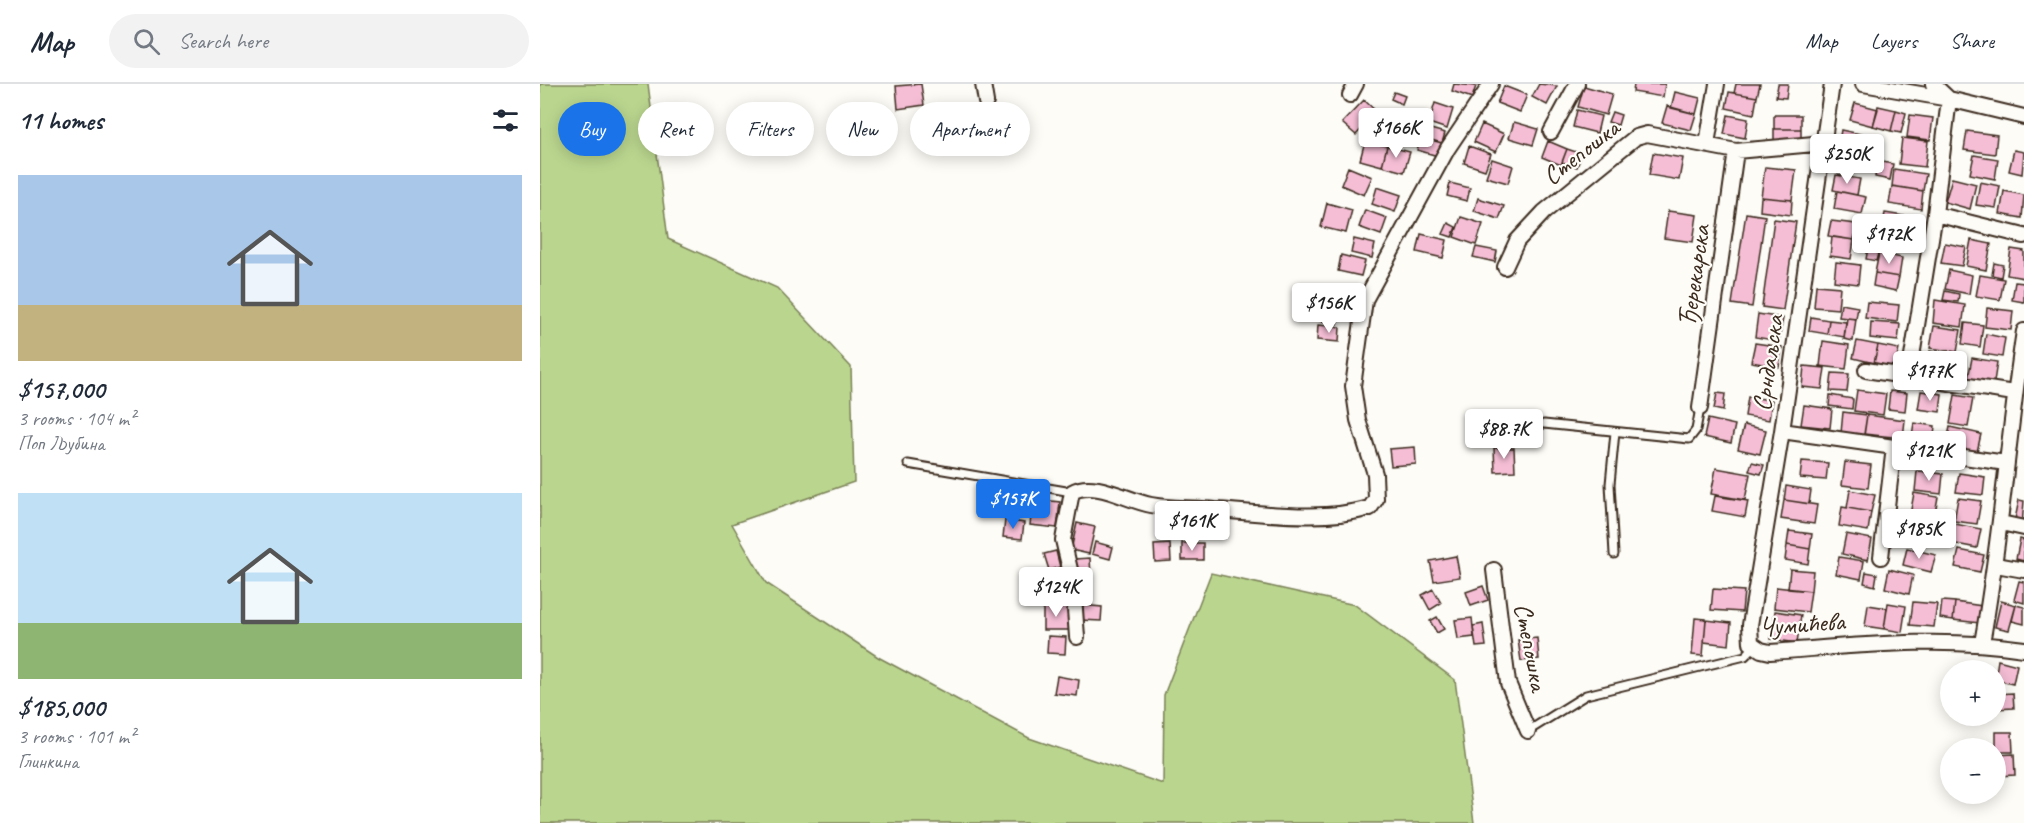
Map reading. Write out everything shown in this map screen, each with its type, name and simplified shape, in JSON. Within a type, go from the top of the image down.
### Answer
[{"type":"street","points":[[983,84],[986,102]]},
{"type":"street","points":[[1077,637],[1073,582],[1063,540],[1072,492],[1078,489],[1093,489],[1151,505],[1252,512],[1352,513],[1370,508],[1376,499],[1375,474],[1358,420],[1353,386],[1365,300],[1448,148],[1491,84]]},
{"type":"street","points":[[1551,132],[1577,84]]},
{"type":"street","points":[[1707,144],[1717,84]]},
{"type":"street","name":"Срндаљска","points":[[1754,647],[1750,643],[1750,625],[1782,431],[1832,84]]},
{"type":"street","points":[[1863,84],[1949,99],[2024,117]]},
{"type":"street","points":[[1933,84],[1949,99]]},
{"type":"street","points":[[1909,375],[1935,214],[1949,99]]},
{"type":"street","name":"Степошка","points":[[1505,267],[1517,241],[1544,212],[1636,137],[1647,134],[1736,151],[1825,143]]},
{"type":"street","name":"Ђерекарска","points":[[1700,408],[1736,151]]},
{"type":"street","points":[[1935,214],[2024,236]]},
{"type":"street","points":[[1982,642],[1996,565],[2014,393],[2024,331]]},
{"type":"street","points":[[1866,370],[2014,393]]},
{"type":"street","points":[[1782,431],[2006,463]]},
{"type":"street","points":[[1881,557],[1894,447]]},
{"type":"street","points":[[2001,523],[2024,528]]},
{"type":"street","points":[[1996,565],[2024,570]]},
{"type":"street","name":"Степошка","points":[[1494,570],[1508,683],[1528,731]]},
{"type":"street","name":"Чумићева","points":[[1754,647],[1770,652],[1854,644],[1982,642],[2024,649]]},
{"type":"lane","points":[[1544,424],[1689,439],[1696,430],[1700,408]]},
{"type":"lane","points":[[1614,554],[1610,484],[1616,432]]},
{"type":"lane","points":[[908,464],[1072,492]]},
{"type":"lane","name":"Чумићева","points":[[1528,731],[1586,695],[1746,656],[1754,647]]},
{"type":"green space","points":[[540,84],[648,84],[650,102],[638,102],[638,156],[657,156],[668,239],[777,288],[851,367],[854,482],[732,524],[766,583],[878,657],[1029,738],[1163,784],[1164,695],[1211,573],[1355,605],[1455,680],[1474,823],[540,823]]},
{"type":"building","points":[[921,84],[924,102],[910,102],[910,107],[898,109],[896,86]]},
{"type":"building","points":[[1454,84],[1476,86],[1472,98],[1452,91]]},
{"type":"building","points":[[1539,84],[1557,86],[1547,105],[1532,97]]},
{"type":"building","points":[[1634,84],[1665,84],[1663,97],[1633,92]]},
{"type":"building","points":[[1736,84],[1760,84],[1757,97],[1734,93]]},
{"type":"building","points":[[1778,84],[1788,84],[1786,98],[1776,97]]},
{"type":"building","points":[[1504,86],[1527,95],[1520,112],[1497,103]]},
{"type":"building","points":[[1584,86],[1612,94],[1606,115],[1578,107]]},
{"type":"building","points":[[1394,92],[1405,96],[1402,104],[1391,99]]},
{"type":"building","points":[[1675,92],[1700,98],[1696,114],[1671,108]]},
{"type":"building","points":[[1729,92],[1757,97],[1754,114],[1726,108]]},
{"type":"building","points":[[1364,100],[1377,112],[1356,135],[1342,123]]},
{"type":"building","points":[[1435,103],[1453,109],[1447,129],[1429,123]]},
{"type":"building","points":[[1855,103],[1878,109],[1873,126],[1850,120]]},
{"type":"building","points":[[1667,106],[1696,114],[1691,130],[1662,123]]},
{"type":"building","points":[[1878,106],[1896,110],[1891,131],[1873,126]]},
{"type":"building","points":[[1577,110],[1601,116],[1597,133],[1573,127]]},
{"type":"building","points":[[1896,110],[1906,113],[1901,133],[1891,131]]},
{"type":"building","points":[[1612,112],[1621,115],[1618,125],[1608,122]]},
{"type":"building","points":[[1728,115],[1748,119],[1745,138],[1724,134]]},
{"type":"building","points":[[1774,115],[1801,115],[1801,129],[1774,129]]},
{"type":"building","points":[[1910,115],[1933,118],[1930,140],[1907,137]]},
{"type":"building","points":[[1514,122],[1538,129],[1533,145],[1509,138]]},
{"type":"building","points":[[1482,124],[1504,134],[1496,152],[1474,142]]},
{"type":"building","points":[[1427,128],[1445,133],[1442,143],[1424,138]]},
{"type":"building","points":[[1774,129],[1801,129],[1801,140],[1774,140]]},
{"type":"building","points":[[1841,130],[1870,136],[1867,153],[1838,148]]},
{"type":"building","points":[[1967,131],[1997,135],[1995,154],[1964,150]]},
{"type":"building","points":[[1421,137],[1442,143],[1438,156],[1417,150]]},
{"type":"building","points":[[1902,138],[1928,141],[1925,167],[1899,164]]},
{"type":"building","points":[[1365,141],[1387,146],[1382,166],[1360,160]]},
{"type":"building","points":[[1548,141],[1567,149],[1561,165],[1542,157]]},
{"type":"building","points":[[1387,146],[1410,152],[1404,172],[1382,166]]},
{"type":"building","points":[[1469,146],[1491,154],[1485,170],[1464,163]]},
{"type":"building","points":[[1567,149],[1582,154],[1577,167],[1562,162]]},
{"type":"building","points":[[2014,150],[2024,152],[2022,174],[2009,171]]},
{"type":"building","points":[[1653,153],[1683,158],[1679,180],[1649,175]]},
{"type":"building","points":[[1974,155],[1998,159],[1995,179],[1970,174]]},
{"type":"building","points":[[1492,159],[1513,166],[1508,183],[1486,177]]},
{"type":"building","points":[[1877,161],[1893,164],[1890,180],[1875,177]]},
{"type":"building","points":[[1348,167],[1372,177],[1364,195],[1341,185]]},
{"type":"building","points":[[1765,167],[1796,170],[1792,200],[1761,197]]},
{"type":"building","points":[[1894,169],[1926,174],[1923,191],[1892,186]]},
{"type":"building","points":[[1836,175],[1860,179],[1857,195],[1833,190]]},
{"type":"building","points":[[1952,178],[1976,184],[1970,209],[1945,202]]},
{"type":"building","points":[[1980,182],[2000,186],[1996,208],[1976,205]]},
{"type":"building","points":[[1450,183],[1470,188],[1467,201],[1447,196]]},
{"type":"building","points":[[1892,186],[1923,191],[1921,209],[1889,204]]},
{"type":"building","points":[[1377,187],[1401,195],[1395,212],[1372,204]]},
{"type":"building","points":[[1837,191],[1866,197],[1862,214],[1834,209]]},
{"type":"building","points":[[2004,191],[2024,195],[2022,218],[2000,214]]},
{"type":"building","points":[[1761,197],[1792,200],[1791,215],[1760,211]]},
{"type":"building","points":[[1478,198],[1504,206],[1499,219],[1474,211]]},
{"type":"building","points":[[1327,203],[1352,210],[1346,233],[1321,227]]},
{"type":"building","points":[[1365,210],[1387,218],[1381,235],[1359,227]]},
{"type":"building","points":[[1668,211],[1697,215],[1693,242],[1664,238]]},
{"type":"building","points":[[1746,213],[1765,216],[1752,307],[1732,304]]},
{"type":"building","points":[[1885,213],[1910,217],[1907,234],[1882,229]]},
{"type":"building","points":[[1461,217],[1483,224],[1476,245],[1454,237]]},
{"type":"building","points":[[1774,219],[1796,222],[1783,310],[1762,307]]},
{"type":"building","points":[[1831,221],[1856,224],[1854,240],[1828,236]]},
{"type":"building","points":[[1448,223],[1456,227],[1452,237],[1443,234]]},
{"type":"building","points":[[1862,225],[1882,229],[1879,243],[1859,239]]},
{"type":"building","points":[[1882,229],[1907,234],[1904,248],[1879,243]]},
{"type":"building","points":[[1421,234],[1447,240],[1443,258],[1417,252]]},
{"type":"building","points":[[1832,237],[1854,240],[1851,259],[1830,256]]},
{"type":"building","points":[[1354,239],[1375,244],[1372,258],[1351,253]]},
{"type":"building","points":[[1971,240],[1991,244],[1986,270],[1966,266]]},
{"type":"building","points":[[1945,243],[1966,247],[1962,266],[1941,263]]},
{"type":"building","points":[[1476,247],[1497,251],[1495,262],[1473,257]]},
{"type":"building","points":[[1868,248],[1879,250],[1876,261],[1866,259]]},
{"type":"building","points":[[2011,249],[2024,251],[2024,278],[2007,275]]},
{"type":"building","points":[[1879,253],[1902,258],[1899,277],[1875,273]]},
{"type":"building","points":[[1341,255],[1365,261],[1361,276],[1338,271]]},
{"type":"building","points":[[1836,262],[1860,265],[1858,284],[1834,281]]},
{"type":"building","points":[[1994,263],[2003,265],[2001,277],[1992,275]]},
{"type":"building","points":[[1949,270],[1972,275],[1969,294],[1945,289]]},
{"type":"building","points":[[1875,273],[1899,277],[1896,291],[1873,286]]},
{"type":"building","points":[[1980,275],[2004,279],[2000,300],[1976,296]]},
{"type":"building","points":[[2015,282],[2024,283],[2024,302],[2012,300]]},
{"type":"building","points":[[1816,285],[1840,287],[1838,309],[1814,307]]},
{"type":"building","points":[[1945,291],[1959,294],[1958,302],[1943,300]]},
{"type":"building","points":[[1935,300],[1965,305],[1962,327],[1933,323]]},
{"type":"building","points":[[1319,302],[1341,306],[1337,324],[1316,320]]},
{"type":"building","points":[[1867,302],[1899,305],[1897,322],[1865,318]]},
{"type":"building","points":[[1841,304],[1858,307],[1856,319],[1839,317]]},
{"type":"building","points":[[1987,308],[2013,311],[2011,330],[1985,327]]},
{"type":"building","points":[[1758,314],[1783,318],[1779,341],[1755,337]]},
{"type":"building","points":[[1811,317],[1829,320],[1827,334],[1809,331]]},
{"type":"building","points":[[1847,318],[1856,319],[1853,341],[1844,339]]},
{"type":"building","points":[[1829,320],[1846,322],[1844,337],[1827,334]]},
{"type":"building","points":[[1871,322],[1900,324],[1898,341],[1870,338]]},
{"type":"building","points":[[1965,323],[1983,325],[1980,347],[1962,344]]},
{"type":"building","points":[[1318,325],[1340,327],[1339,342],[1317,340]]},
{"type":"building","points":[[1934,326],[1961,330],[1957,352],[1930,348]]},
{"type":"building","points":[[1986,334],[2005,338],[2002,357],[1983,354]]},
{"type":"building","points":[[1823,341],[1849,345],[1846,369],[1820,366]]},
{"type":"building","points":[[1857,341],[1878,345],[1874,363],[1853,358]]},
{"type":"building","points":[[1755,343],[1782,347],[1779,367],[1751,362]]},
{"type":"building","points":[[1878,345],[1899,349],[1895,367],[1874,363]]},
{"type":"building","points":[[1930,351],[1955,356],[1952,375],[1926,370]]},
{"type":"building","points":[[1972,358],[1997,362],[1994,382],[1968,378]]},
{"type":"building","points":[[1804,366],[1825,368],[1822,389],[1802,387]]},
{"type":"building","points":[[1832,373],[1849,374],[1847,392],[1830,391]]},
{"type":"building","points":[[1857,390],[1886,394],[1883,415],[1854,411]]},
{"type":"building","points":[[1890,391],[1907,393],[1905,411],[1888,409]]},
{"type":"building","points":[[1921,391],[1942,394],[1940,412],[1918,409]]},
{"type":"building","points":[[1717,393],[1725,394],[1723,411],[1714,409]]},
{"type":"building","points":[[1830,395],[1853,399],[1852,409],[1829,406]]},
{"type":"building","points":[[1955,395],[1973,398],[1968,427],[1950,424]]},
{"type":"building","points":[[1748,397],[1772,400],[1769,420],[1745,416]]},
{"type":"building","points":[[1804,405],[1832,409],[1830,428],[1801,425]]},
{"type":"building","points":[[1843,412],[1867,415],[1864,436],[1841,433]]},
{"type":"building","points":[[1867,415],[1905,420],[1903,438],[1864,434]]},
{"type":"building","points":[[1708,419],[1735,425],[1731,443],[1704,437]]},
{"type":"building","points":[[1914,423],[1935,426],[1933,444],[1911,442]]},
{"type":"building","points":[[1744,425],[1766,430],[1760,454],[1738,449]]},
{"type":"building","points":[[1950,427],[1981,434],[1977,452],[1946,445]]},
{"type":"building","points":[[1415,447],[1416,464],[1391,466],[1389,449]]},
{"type":"building","points":[[1494,448],[1514,448],[1515,471],[1495,472]]},
{"type":"building","points":[[1802,461],[1828,463],[1826,480],[1800,478]]},
{"type":"building","points":[[1752,462],[1764,465],[1761,474],[1749,471]]},
{"type":"building","points":[[1845,462],[1871,465],[1868,488],[1842,485]]},
{"type":"building","points":[[1716,468],[1750,474],[1745,500],[1711,494]]},
{"type":"building","points":[[1917,471],[1943,474],[1941,494],[1915,491]]},
{"type":"building","points":[[1959,473],[1985,477],[1983,495],[1956,492]]},
{"type":"building","points":[[1786,486],[1811,490],[1809,504],[1784,500]]},
{"type":"building","points":[[1850,490],[1875,495],[1871,512],[1847,508]]},
{"type":"building","points":[[1914,493],[1938,497],[1934,518],[1910,515]]},
{"type":"building","points":[[1715,496],[1748,501],[1745,517],[1712,511]]},
{"type":"building","points":[[1958,498],[1981,501],[1977,524],[1954,521]]},
{"type":"building","points":[[1033,499],[1060,502],[1057,528],[1030,525]]},
{"type":"building","points":[[1784,500],[1817,505],[1814,524],[1781,519]]},
{"type":"building","points":[[2019,500],[2024,501],[2022,525],[2014,524]]},
{"type":"building","points":[[1842,507],[1871,512],[1868,531],[1839,526]]},
{"type":"building","points":[[1005,520],[1024,523],[1022,539],[1003,537]]},
{"type":"building","points":[[1899,521],[1927,525],[1924,545],[1896,542]]},
{"type":"building","points":[[1077,523],[1095,527],[1089,554],[1071,550]]},
{"type":"building","points":[[1950,523],[1981,529],[1977,548],[1946,542]]},
{"type":"building","points":[[1789,531],[1812,534],[1810,549],[1787,545]]},
{"type":"building","points":[[1846,534],[1872,539],[1868,560],[1842,554]]},
{"type":"building","points":[[2020,539],[2024,540],[2024,561],[2016,559]]},
{"type":"building","points":[[1095,542],[1113,547],[1110,559],[1092,554]]},
{"type":"building","points":[[1182,543],[1203,543],[1203,560],[1182,560]]},
{"type":"building","points":[[1170,544],[1171,561],[1155,562],[1154,545]]},
{"type":"building","points":[[1787,545],[1810,549],[1808,564],[1785,560]]},
{"type":"building","points":[[1907,548],[1936,555],[1931,572],[1903,565]]},
{"type":"building","points":[[1959,550],[1984,555],[1980,572],[1955,567]]},
{"type":"building","points":[[1056,551],[1060,567],[1049,570],[1044,554]]},
{"type":"building","points":[[1456,556],[1460,577],[1434,581],[1430,561]]},
{"type":"building","points":[[1839,557],[1864,561],[1861,579],[1836,574]]},
{"type":"building","points":[[1090,558],[1091,577],[1077,578],[1075,559]]},
{"type":"building","points":[[1790,569],[1813,571],[1811,591],[1788,589]]},
{"type":"building","points":[[1889,569],[1913,575],[1909,594],[1885,588]]},
{"type":"building","points":[[1866,572],[1877,574],[1875,586],[1864,583]]},
{"type":"building","points":[[2019,581],[2024,582],[2024,603],[2014,600]]},
{"type":"building","points":[[1483,586],[1488,600],[1471,606],[1466,592]]},
{"type":"building","points":[[1776,587],[1811,591],[1808,612],[1774,608]]},
{"type":"building","points":[[1433,589],[1441,603],[1430,610],[1422,595]]},
{"type":"building","points":[[1713,589],[1744,591],[1742,612],[1711,610]]},
{"type":"building","points":[[1942,601],[1955,602],[1953,620],[1940,618]]},
{"type":"building","points":[[2001,601],[2016,605],[2009,630],[1995,627]]},
{"type":"building","points":[[1913,602],[1937,604],[1934,627],[1910,625]]},
{"type":"building","points":[[1955,602],[1982,606],[1980,623],[1953,620]]},
{"type":"building","points":[[1888,603],[1906,606],[1902,632],[1884,629]]},
{"type":"building","points":[[1081,605],[1102,607],[1101,621],[1080,620]]},
{"type":"building","points":[[1868,605],[1887,608],[1884,629],[1865,626]]},
{"type":"building","points":[[2016,605],[2024,607],[2024,624],[2012,621]]},
{"type":"building","points":[[1043,606],[1070,606],[1070,630],[1043,630]]},
{"type":"building","points":[[1775,611],[1801,615],[1797,643],[1771,639]]},
{"type":"building","points":[[1437,617],[1444,629],[1437,633],[1430,621]]},
{"type":"building","points":[[1472,618],[1474,637],[1458,639],[1455,620]]},
{"type":"building","points":[[1695,618],[1706,619],[1703,656],[1692,655]]},
{"type":"building","points":[[1706,620],[1731,623],[1729,645],[1704,642]]},
{"type":"building","points":[[1483,624],[1486,646],[1476,647],[1473,626]]},
{"type":"building","points":[[1048,636],[1066,637],[1065,654],[1047,653]]},
{"type":"building","points":[[1537,638],[1539,659],[1521,661],[1518,640]]},
{"type":"building","points":[[2006,662],[2017,665],[2013,684],[2006,682]]},
{"type":"building","points":[[1057,676],[1079,680],[1077,696],[1054,693]]},
{"type":"building","points":[[2006,693],[2013,693],[2014,708],[2006,708]]},
{"type":"building","points":[[1996,732],[2012,732],[2013,752],[2006,752],[2006,738],[1996,738]]},
{"type":"building","points":[[2006,754],[2014,754],[2015,775],[2006,776]]}]
